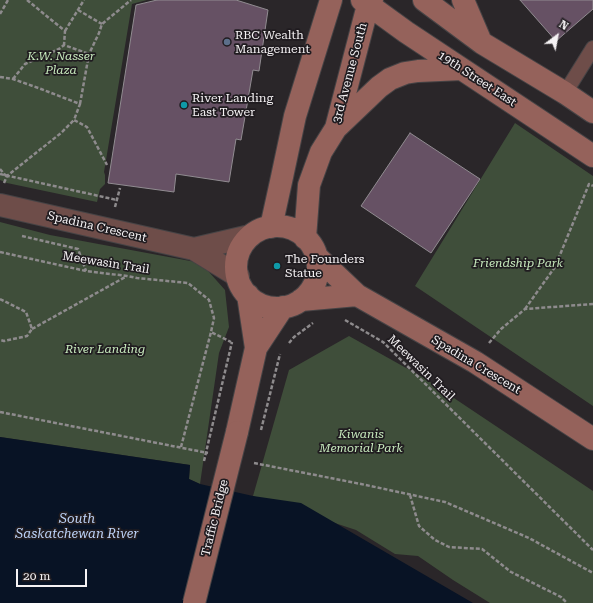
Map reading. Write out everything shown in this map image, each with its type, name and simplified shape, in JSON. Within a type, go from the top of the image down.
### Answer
[{"type":"street","points":[[270,227],[294,116],[331,0]]},
{"type":"street","points":[[424,0],[482,43],[565,93],[593,112]]},
{"type":"street","points":[[463,0],[482,43]]},
{"type":"street","name":"19th Street East","points":[[367,2],[406,32],[593,156]]},
{"type":"street","name":"3rd Avenue South","points":[[311,247],[309,185],[321,152],[336,128],[367,2]]},
{"type":"street","points":[[336,128],[379,87],[390,79],[412,72],[462,69]]},
{"type":"street","name":"Spadina Crescent","points":[[0,205],[194,249],[238,276]]},
{"type":"street","points":[[256,348],[292,303],[311,289],[315,283],[318,269],[311,247],[298,232],[281,226],[260,230],[250,236],[245,242],[238,254],[236,268],[243,289],[257,302],[274,307],[292,303],[357,295]]},
{"type":"street","name":"Spadina Crescent","points":[[194,249],[250,236]]},
{"type":"street","name":"Spadina Crescent","points":[[311,247],[357,295],[474,362],[593,439]]},
{"type":"street","points":[[248,295],[256,348]]},
{"type":"street","name":"Traffic Bridge","points":[[194,603],[237,432],[256,348]]},
{"type":"lane","points":[[565,93],[593,48]]},
{"type":"path","points":[[0,14],[8,0]]},
{"type":"path","points":[[27,0],[65,31]]},
{"type":"path","points":[[13,79],[25,64],[59,49],[64,44],[65,31],[84,0]]},
{"type":"path","points":[[7,176],[61,133],[74,120],[80,104],[89,54],[102,24],[131,0]]},
{"type":"path","points":[[78,10],[102,24]]},
{"type":"path","points":[[64,44],[89,54]]},
{"type":"path","points":[[0,77],[13,79],[41,88],[80,104]]},
{"type":"path","points":[[74,120],[87,127],[107,164]]},
{"type":"path","points":[[0,169],[7,176]]},
{"type":"path","points":[[0,174],[117,200],[120,188]]},
{"type":"path","points":[[474,362],[501,330],[525,309],[555,267],[590,184],[593,186]]},
{"type":"path","points":[[16,234],[78,249],[86,271]]},
{"type":"path","name":"Meewasin Trail","points":[[0,252],[86,271],[188,283],[209,300],[214,318],[181,448]]},
{"type":"path","points":[[0,340],[4,341],[27,336],[32,329],[127,276]]},
{"type":"path","points":[[0,299],[26,312],[32,329]]},
{"type":"path","points":[[525,309],[593,304]]},
{"type":"path","name":"Meewasin Trail","points":[[341,320],[346,320],[383,342],[593,550]]},
{"type":"path","points":[[211,332],[232,342],[280,354],[294,337],[315,321]]},
{"type":"path","points":[[0,412],[212,454]]},
{"type":"path","points":[[250,462],[445,502],[529,538],[593,573]]},
{"type":"path","points":[[410,495],[419,526],[435,540],[449,547],[482,549],[511,572],[561,596],[567,603]]},
{"type":"green space","name":"K.W. Nasser Plaza","points":[[0,0],[147,0],[132,4],[104,172],[105,184],[100,189],[97,202],[7,183],[0,180]]},
{"type":"green space","name":"Friendship Park","points":[[515,123],[593,176],[593,406],[415,286]]},
{"type":"green space","name":"River Landing","points":[[0,222],[50,235],[201,263],[225,290],[229,327],[219,353],[200,484],[189,479],[190,465],[0,437]]},
{"type":"green space","name":"Kiwanis Memorial Park","points":[[349,336],[424,378],[593,491],[593,603],[490,603],[418,556],[395,554],[356,530],[253,496],[289,370]]},
{"type":"water","name":"South Saskatchewan River","points":[[0,437],[190,465],[189,479],[200,484],[253,496],[301,503],[473,603],[0,603]]},
{"type":"building","name":"River Landing East Tower","points":[[157,0],[236,0],[268,10],[259,71],[253,70],[241,140],[236,139],[229,182],[176,174],[174,192],[108,183],[136,5]]},
{"type":"building","points":[[520,0],[593,0],[593,9],[556,41]]},
{"type":"building","points":[[410,133],[480,179],[431,253],[361,206]]},
{"type":"place","name":"RBC Wealth Management","points":[[227,42]]},
{"type":"place","name":"River Landing East Tower","points":[[184,105]]},
{"type":"place","name":"The Founders Statue","points":[[277,266]]}]
